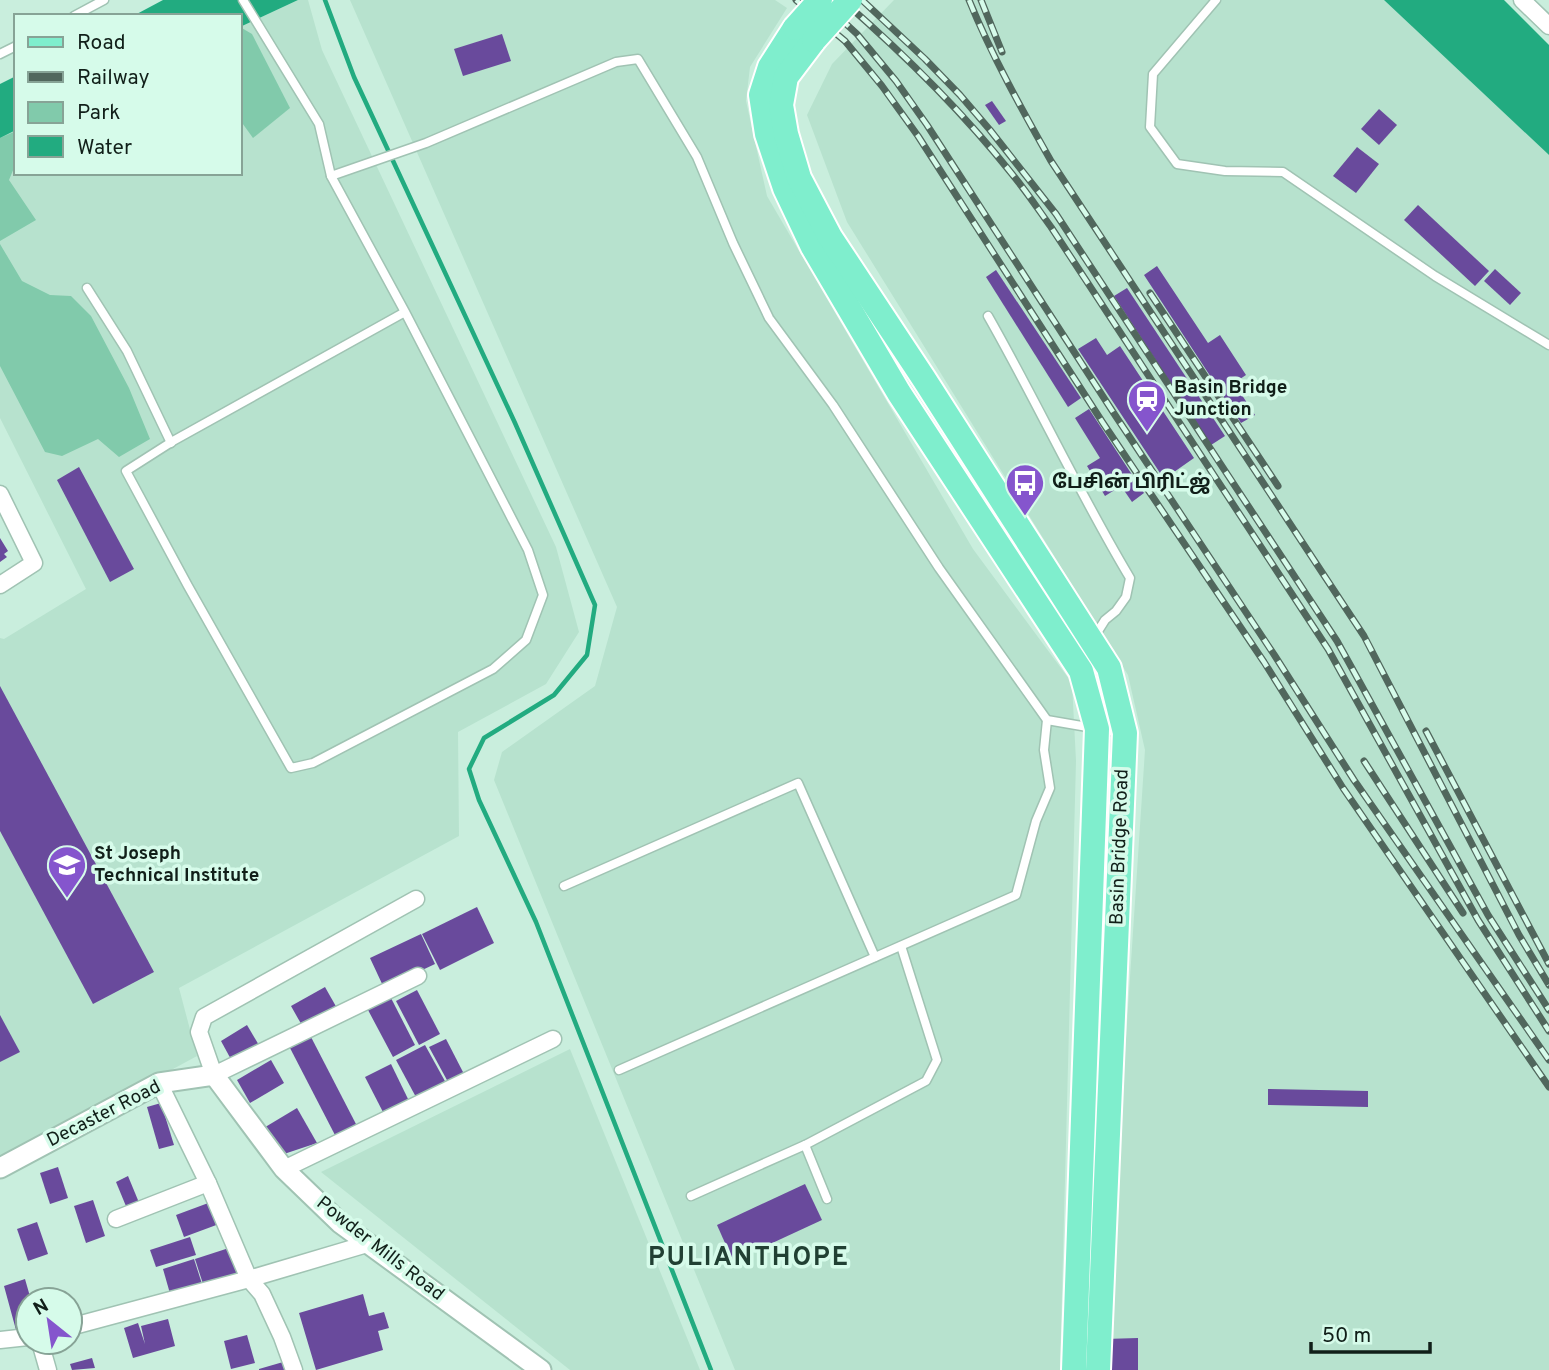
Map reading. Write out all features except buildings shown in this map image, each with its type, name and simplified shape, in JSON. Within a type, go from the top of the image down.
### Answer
[{"type":"main road","points":[[805,34],[820,0]]},
{"type":"main road","points":[[805,34],[850,0]]},
{"type":"main road","name":"Basin Bridge Road","points":[[805,34],[786,77],[781,105],[799,178],[830,237],[1109,668],[1125,733],[1098,1370]]},
{"type":"main road","name":"Basin Bridge Road","points":[[805,34],[770,67],[761,95],[767,134],[785,188],[813,247],[899,393],[1081,671],[1097,729],[1073,1370]]},
{"type":"street","points":[[1522,0],[1549,26]]},
{"type":"street","points":[[0,494],[34,563],[0,585]]},
{"type":"street","points":[[416,900],[204,1017],[199,1032],[214,1075],[418,976]]},
{"type":"street","points":[[284,1169],[553,1039]]},
{"type":"street","name":"Decaster Road","points":[[0,1168],[159,1083],[214,1075]]},
{"type":"street","name":"Powder Mills Road","points":[[214,1075],[284,1169],[340,1223],[535,1368]]},
{"type":"street","points":[[159,1083],[208,1183],[249,1279],[262,1294],[294,1370]]},
{"type":"street","points":[[116,1219],[208,1183]]},
{"type":"street","points":[[84,1323],[368,1244]]},
{"type":"lane","points":[[78,14],[104,0]]},
{"type":"lane","points":[[243,0],[319,124],[331,176],[405,312],[528,550],[543,595],[526,640],[494,669],[313,763],[291,768],[126,471],[405,312]]},
{"type":"lane","points":[[1216,0],[1153,74],[1150,127],[1177,164],[1225,171],[1283,172],[1434,276],[1549,345]]},
{"type":"lane","points":[[331,176],[408,149],[616,62],[638,59],[697,157],[733,243],[769,318],[833,405],[939,568],[1047,720],[1044,750],[1050,788],[1036,821],[1016,895],[619,1070]]},
{"type":"lane","points":[[88,288],[127,351],[171,443]]},
{"type":"lane","points":[[988,316],[1130,578],[1126,597],[1105,620],[1091,641]]},
{"type":"lane","points":[[1047,720],[1125,733]]},
{"type":"lane","points":[[564,886],[798,783],[875,957]]},
{"type":"lane","points":[[691,1196],[805,1145],[926,1081],[937,1060],[901,946]]},
{"type":"lane","points":[[805,1145],[827,1199]]},
{"type":"shaded area","points":[[298,0],[308,0],[322,50],[556,547],[579,632],[546,684],[458,732],[459,836],[179,988],[197,1056],[0,1163],[0,638],[4,639],[86,589],[0,418],[0,138],[14,131],[14,175],[242,175],[242,26]]},
{"type":"shaded area","points":[[350,0],[775,0],[787,8],[750,67],[746,101],[767,196],[973,549],[1072,683],[1076,761],[1060,1370],[735,1370],[494,780],[502,752],[595,686],[617,607]]},
{"type":"shaded area","points":[[894,0],[1384,0],[1549,155],[1549,1370],[1107,1370],[1145,750],[1128,675],[847,222],[807,115],[832,64]]},
{"type":"shaded area","points":[[570,1049],[700,1370],[570,1370],[321,1172]]},
{"type":"green space","points":[[242,28],[252,34],[290,108],[253,138],[242,123]]},
{"type":"green space","points":[[14,132],[14,168],[9,180],[36,220],[0,241],[0,138]]},
{"type":"green space","points":[[0,244],[22,281],[50,295],[71,296],[91,316],[129,388],[150,439],[119,457],[98,439],[62,456],[45,452],[0,366]]},
{"type":"water","points":[[163,0],[298,0],[242,26],[242,14],[137,14]]},
{"type":"water","points":[[1384,0],[1504,0],[1549,45],[1549,155]]},
{"type":"water","points":[[14,77],[14,131],[0,138],[0,84]]},
{"type":"waterway","points":[[325,0],[354,77],[515,423],[595,605],[587,655],[554,695],[484,738],[469,769],[479,800],[536,922],[711,1370]]},
{"type":"railway","points":[[796,0],[845,41],[918,136],[1103,423],[1264,662],[1343,788],[1549,1087]]},
{"type":"railway","points":[[820,0],[857,34],[896,81],[927,125],[1354,780],[1549,1060]]},
{"type":"railway","points":[[842,0],[952,105],[1012,174],[1051,227],[1328,649],[1478,920],[1549,1031]]},
{"type":"railway","points":[[862,0],[960,95],[1056,214],[1337,641],[1488,915],[1549,1010]]},
{"type":"railway","points":[[969,0],[997,62],[1051,161],[1364,636],[1519,935],[1549,985]]},
{"type":"railway","points":[[981,0],[1002,52]]},
{"type":"railway","points":[[1150,293],[1278,486]]},
{"type":"railway","points":[[1426,731],[1549,964]]},
{"type":"railway","points":[[1364,761],[1463,913]]},
{"type":"place","name":"Basin Bridge Junction","points":[[1147,433]]},
{"type":"place","name":"பேசின் பிரிட்ஜ்","points":[[1025,517]]},
{"type":"place","name":"St Joseph Technical Institute","points":[[67,899]]},
{"type":"district","name":"PULIANTHOPE","points":[[749,1258]]}]
